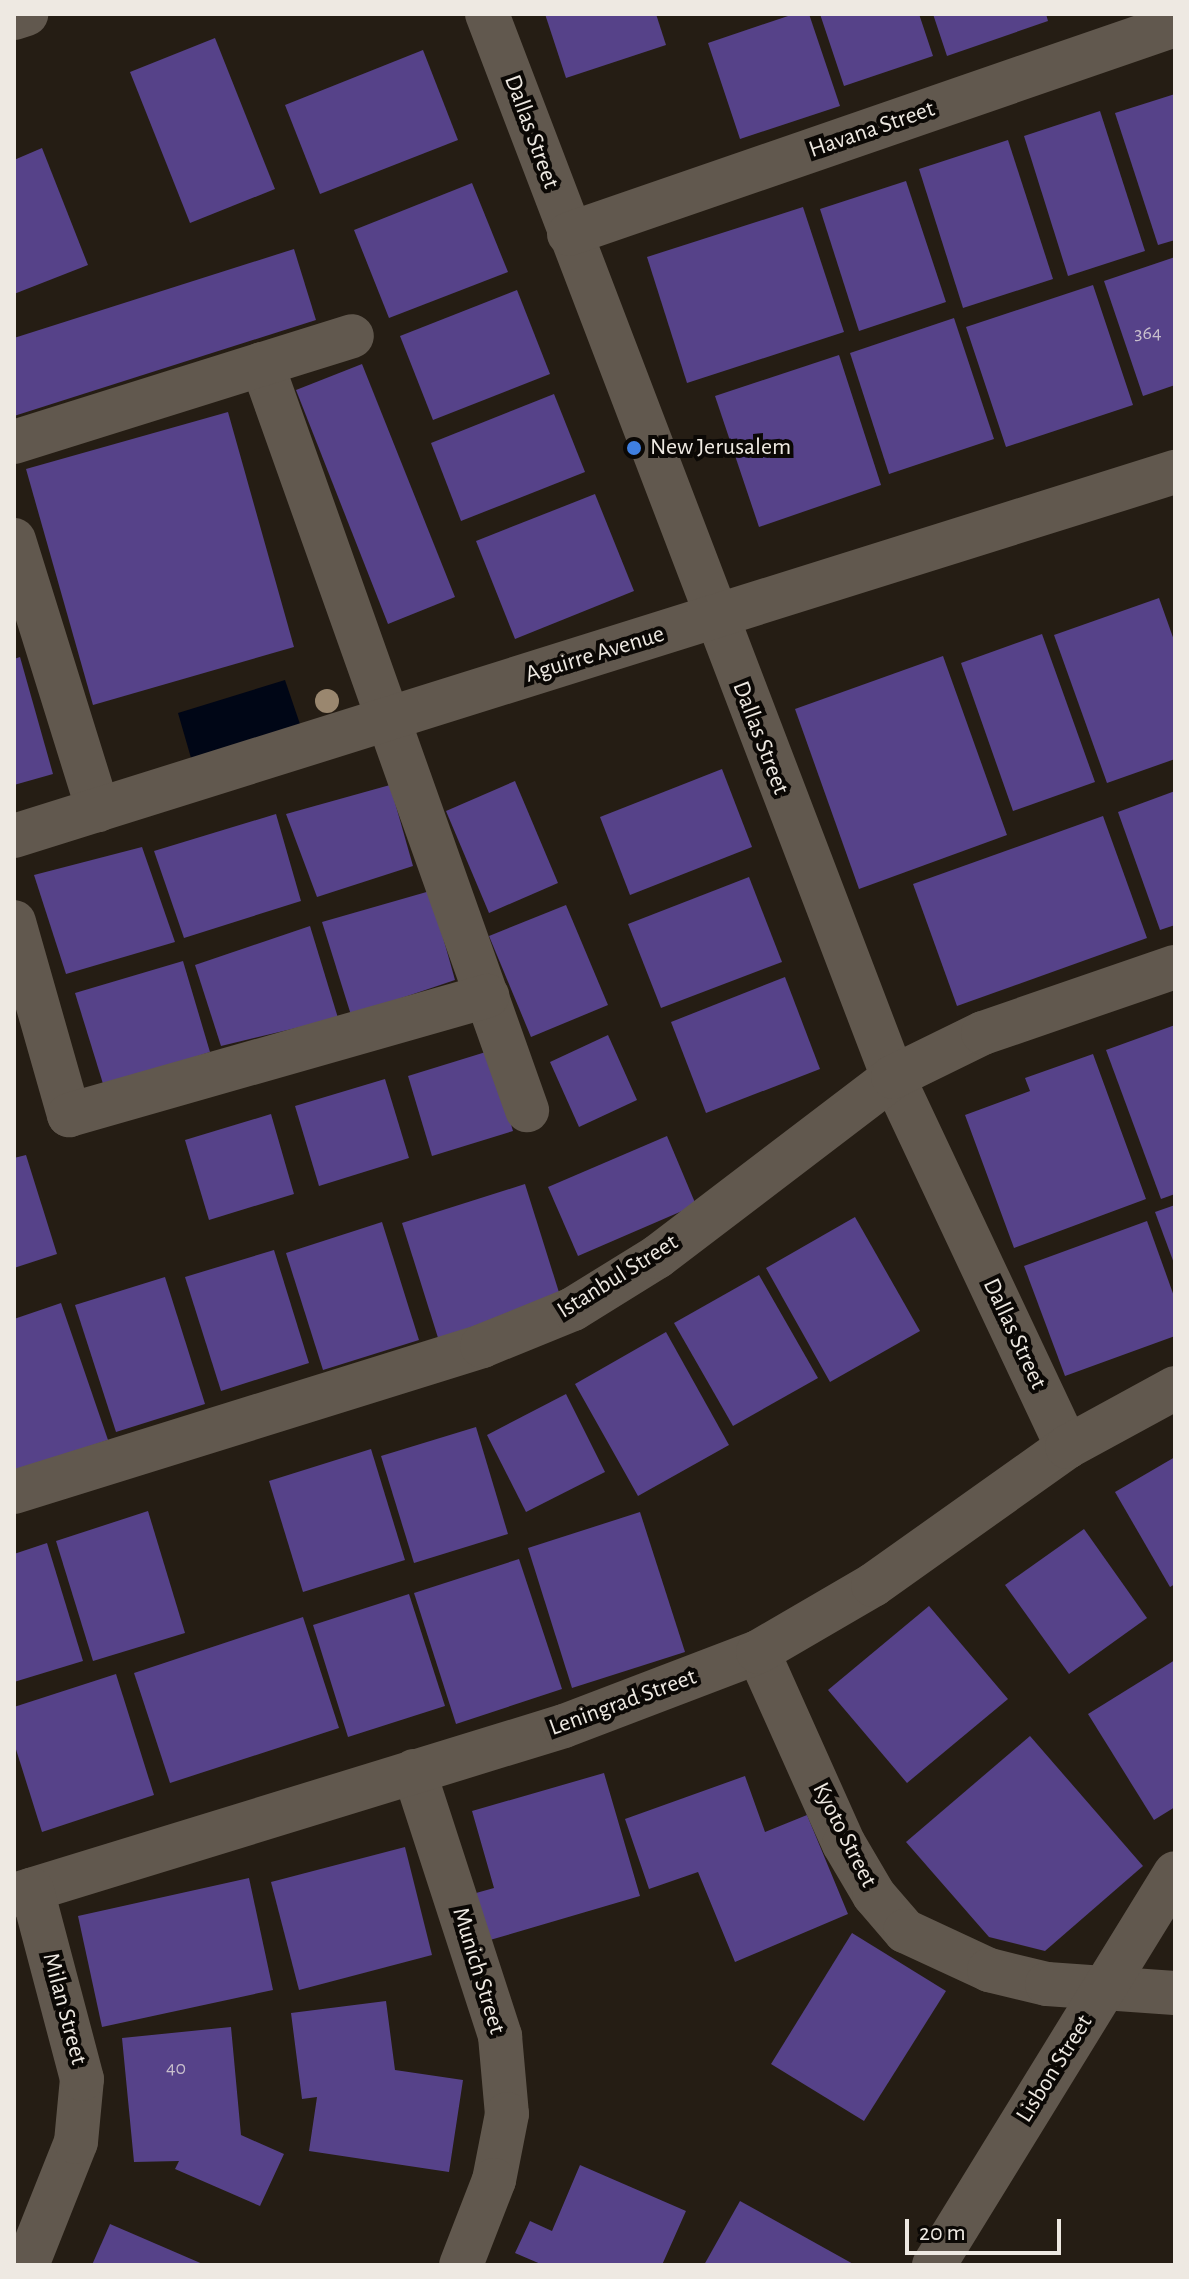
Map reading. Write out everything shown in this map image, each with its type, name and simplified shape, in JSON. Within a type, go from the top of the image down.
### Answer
[{"type":"street","points":[[14,18],[26,14]]},
{"type":"street","name":"Dallas Street","points":[[487,14],[713,618],[893,1077],[1067,1447]]},
{"type":"street","name":"Havana Street","points":[[569,234],[1175,25]]},
{"type":"street","points":[[14,442],[352,336]]},
{"type":"street","points":[[262,364],[527,1110]]},
{"type":"street","name":"Aguirre Avenue","points":[[14,836],[389,721],[1175,472]]},
{"type":"street","points":[[14,540],[98,810]]},
{"type":"street","points":[[14,922],[69,1115],[487,996]]},
{"type":"street","name":"Istanbul Street","points":[[14,1492],[482,1346],[573,1309],[657,1257],[893,1077],[983,1033],[1175,967]]},
{"type":"street","name":"Leningrad Street","points":[[23,1893],[564,1726],[758,1652],[873,1585],[1067,1447],[1175,1388]]},
{"type":"street","name":"Kyoto Street","points":[[758,1652],[844,1844],[874,1895],[905,1931],[989,1970],[1047,1984],[1175,1993]]},
{"type":"street","name":"Munich Street","points":[[414,1771],[500,2036],[507,2114],[494,2180],[461,2265]]},
{"type":"street","name":"Lisbon Street","points":[[934,2265],[1175,1873]]},
{"type":"street","name":"Milan Street","points":[[23,1893],[82,2079],[76,2142],[27,2265]]},
{"type":"water","points":[[285,680],[301,727],[191,758],[178,713]]},
{"type":"building","points":[[545,14],[656,14],[666,45],[566,78]]},
{"type":"building","points":[[794,14],[809,14],[840,106],[740,139],[708,43]]},
{"type":"building","points":[[820,14],[919,14],[933,56],[844,86]]},
{"type":"building","points":[[933,14],[1046,14],[1048,21],[947,56]]},
{"type":"building","points":[[215,38],[275,189],[190,223],[130,72]]},
{"type":"building","points":[[423,50],[458,140],[320,194],[285,105]]},
{"type":"building","points":[[1175,94],[1175,240],[1158,245],[1115,113]]},
{"type":"building","points":[[1100,111],[1145,251],[1068,276],[1024,136]]},
{"type":"building","points":[[1008,140],[1053,279],[963,308],[919,169]]},
{"type":"building","points":[[42,148],[88,265],[14,294],[14,160]]},
{"type":"building","points":[[906,181],[946,302],[859,331],[820,209]]},
{"type":"building","points":[[472,183],[508,272],[389,318],[354,230]]},
{"type":"building","points":[[803,207],[844,332],[687,383],[647,257]]},
{"type":"building","points":[[294,249],[316,320],[14,416],[14,338]]},
{"type":"building","points":[[1175,257],[1175,385],[1143,396],[1104,281]]},
{"type":"building","points":[[1093,285],[1133,405],[1006,447],[966,327]]},
{"type":"building","points":[[517,290],[550,374],[433,420],[400,336]]},
{"type":"building","points":[[954,318],[994,439],[889,474],[850,353]]},
{"type":"building","points":[[839,355],[881,485],[759,527],[715,396]]},
{"type":"building","points":[[362,364],[455,597],[388,624],[296,390]]},
{"type":"building","points":[[554,394],[585,472],[461,521],[431,443]]},
{"type":"building","points":[[228,412],[294,647],[93,705],[26,469]]},
{"type":"building","points":[[595,494],[634,591],[515,639],[476,541]]},
{"type":"building","points":[[1159,598],[1175,643],[1175,759],[1107,783],[1054,635]]},
{"type":"building","points":[[1042,634],[1095,782],[1013,811],[961,663]]},
{"type":"building","points":[[943,656],[1007,835],[859,889],[795,709]]},
{"type":"building","points":[[20,657],[53,774],[14,785],[14,659]]},
{"type":"building","points":[[722,769],[752,847],[630,895],[600,817]]},
{"type":"building","points":[[515,781],[558,883],[489,913],[446,811]]},
{"type":"building","points":[[390,785],[413,866],[317,897],[286,814]]},
{"type":"building","points":[[1175,791],[1175,925],[1160,930],[1118,812]]},
{"type":"building","points":[[276,814],[301,901],[184,938],[154,851]]},
{"type":"building","points":[[1103,816],[1147,938],[957,1006],[913,884]]},
{"type":"building","points":[[142,847],[175,942],[66,974],[34,875]]},
{"type":"building","points":[[749,877],[782,962],[661,1008],[628,924]]},
{"type":"building","points":[[430,891],[455,980],[351,1015],[322,922]]},
{"type":"building","points":[[566,905],[608,1005],[531,1037],[489,936]]},
{"type":"building","points":[[310,926],[338,1018],[221,1046],[195,965]]},
{"type":"building","points":[[183,961],[210,1052],[104,1087],[75,993]]},
{"type":"building","points":[[785,977],[820,1069],[706,1113],[671,1022]]},
{"type":"building","points":[[1175,1025],[1175,1194],[1161,1199],[1106,1050]]},
{"type":"building","points":[[608,1035],[637,1100],[579,1127],[550,1062]]},
{"type":"building","points":[[489,1051],[513,1131],[432,1156],[408,1076]]},
{"type":"building","points":[[1093,1054],[1146,1199],[1014,1248],[965,1115],[1030,1091],[1025,1078]]},
{"type":"building","points":[[385,1079],[409,1158],[319,1186],[295,1106]]},
{"type":"building","points":[[271,1114],[294,1194],[209,1220],[185,1140]]},
{"type":"building","points":[[667,1136],[696,1205],[578,1256],[548,1187]]},
{"type":"building","points":[[26,1155],[57,1254],[14,1268],[14,1158]]},
{"type":"building","points":[[525,1184],[562,1302],[439,1341],[402,1223]]},
{"type":"building","points":[[1175,1205],[1175,1266],[1155,1212]]},
{"type":"building","points":[[855,1217],[920,1331],[830,1382],[766,1268]]},
{"type":"building","points":[[1147,1221],[1175,1299],[1175,1336],[1065,1376],[1024,1266]]},
{"type":"building","points":[[382,1222],[419,1340],[323,1370],[286,1253]]},
{"type":"building","points":[[274,1250],[309,1363],[221,1391],[185,1277]]},
{"type":"building","points":[[759,1275],[818,1378],[733,1426],[674,1323]]},
{"type":"building","points":[[165,1277],[205,1404],[116,1432],[75,1305]]},
{"type":"building","points":[[61,1303],[108,1440],[14,1472],[14,1319]]},
{"type":"building","points":[[666,1332],[729,1445],[638,1496],[575,1384]]},
{"type":"building","points":[[566,1394],[605,1472],[526,1512],[487,1435]]},
{"type":"building","points":[[476,1427],[508,1534],[414,1563],[381,1456]]},
{"type":"building","points":[[371,1449],[405,1560],[303,1592],[269,1481]]},
{"type":"building","points":[[1175,1457],[1175,1584],[1170,1587],[1115,1492]]},
{"type":"building","points":[[148,1511],[185,1633],[93,1661],[56,1541]]},
{"type":"building","points":[[640,1512],[685,1652],[572,1688],[528,1548]]},
{"type":"building","points":[[1084,1529],[1147,1618],[1069,1674],[1005,1585]]},
{"type":"building","points":[[47,1543],[83,1661],[14,1682],[14,1554]]},
{"type":"building","points":[[519,1559],[562,1689],[456,1724],[414,1593]]},
{"type":"building","points":[[409,1594],[445,1706],[348,1737],[313,1625]]},
{"type":"building","points":[[929,1606],[1008,1699],[907,1783],[828,1690]]},
{"type":"building","points":[[303,1617],[339,1728],[170,1783],[134,1673]]},
{"type":"building","points":[[1175,1660],[1175,1807],[1154,1820],[1088,1714]]},
{"type":"building","points":[[116,1674],[154,1795],[42,1832],[14,1743],[14,1707]]},
{"type":"building","points":[[1030,1736],[1143,1866],[1045,1951],[989,1937],[906,1842]]},
{"type":"building","points":[[604,1773],[640,1896],[490,1940],[476,1893],[494,1888],[472,1811]]},
{"type":"building","points":[[745,1776],[765,1832],[807,1815],[848,1914],[735,1962],[698,1872],[649,1889],[625,1819]]},
{"type":"building","points":[[405,1847],[432,1955],[299,1990],[271,1882]]},
{"type":"building","points":[[249,1878],[273,1990],[102,2027],[78,1916]]},
{"type":"building","points":[[852,1933],[946,1991],[864,2121],[771,2064]]},
{"type":"building","points":[[386,2001],[395,2070],[463,2080],[449,2172],[309,2151],[317,2097],[302,2099],[291,2013]]},
{"type":"building","points":[[231,2027],[241,2135],[284,2154],[260,2206],[175,2169],[179,2161],[134,2162],[122,2038]]},
{"type":"building","points":[[580,2165],[686,2211],[662,2265],[543,2265],[515,2253],[530,2221],[552,2231]]},
{"type":"building","points":[[740,2201],[855,2265],[704,2265]]},
{"type":"building","points":[[110,2224],[205,2265],[92,2265]]},
{"type":"place","name":"New Jerusalem","points":[[634,448]]}]
